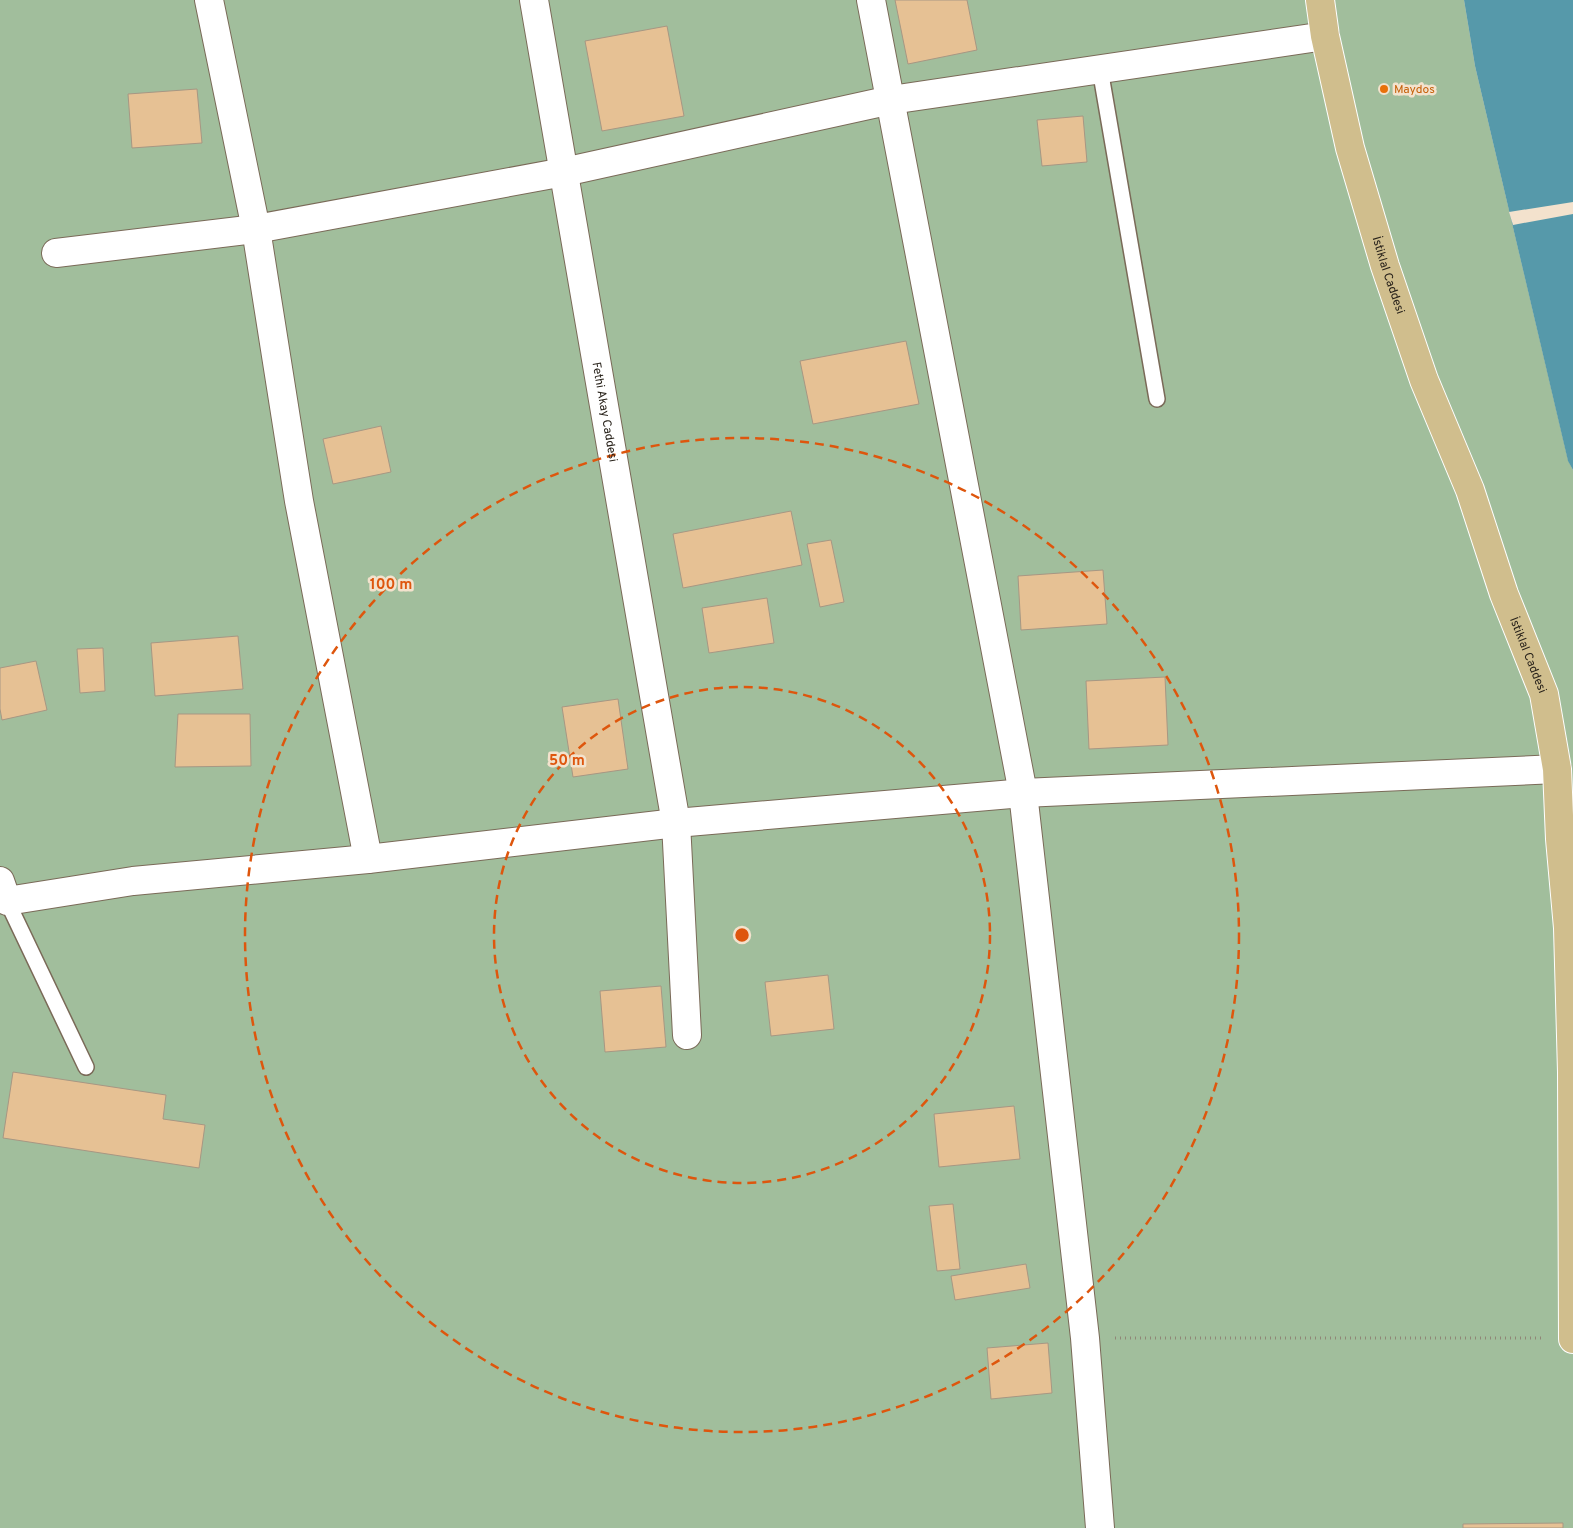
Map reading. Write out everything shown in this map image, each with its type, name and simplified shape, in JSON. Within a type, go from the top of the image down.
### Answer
[{"type":"main road","name":"İstiklal Caddesi","points":[[1320,0],[1325,36],[1350,148],[1385,266],[1424,380],[1470,490],[1504,594],[1544,694],[1557,769],[1560,840],[1568,928],[1572,1063],[1573,1339]]},
{"type":"street","points":[[209,0],[256,229],[299,501],[368,859]]},
{"type":"street","name":"Fethi Akay Caddesi","points":[[534,0],[676,823],[687,1035]]},
{"type":"street","points":[[871,0],[1023,793],[1085,1338],[1100,1528]]},
{"type":"street","points":[[56,253],[256,229],[564,172],[890,100],[1325,36]]},
{"type":"street","points":[[2,895],[368,859],[676,823],[1023,793],[1557,769]]},
{"type":"lane","points":[[1100,69],[1157,399]]},
{"type":"lane","points":[[2,895],[86,1067]]},
{"type":"path","points":[[1085,1338],[1573,1339]]},
{"type":"green space","points":[[0,0],[1464,0],[1475,66],[1568,460],[1573,470],[1573,1528],[0,1528]]},
{"type":"water","points":[[1464,0],[1573,0],[1573,470],[1568,461],[1475,66]]},
{"type":"pier","points":[[1573,202],[1573,214],[1513,225],[1509,212]]},
{"type":"building","points":[[895,0],[967,0],[977,50],[908,64]]},
{"type":"building","points":[[667,26],[684,116],[602,131],[585,41]]},
{"type":"building","points":[[197,89],[202,143],[132,148],[128,94]]},
{"type":"building","points":[[1083,116],[1087,162],[1042,166],[1037,120]]},
{"type":"building","points":[[906,341],[919,404],[813,424],[800,361]]},
{"type":"building","points":[[381,426],[391,472],[333,484],[323,439]]},
{"type":"building","points":[[791,511],[802,565],[683,588],[673,534]]},
{"type":"building","points":[[831,540],[844,602],[820,607],[807,544]]},
{"type":"building","points":[[1103,570],[1107,624],[1021,630],[1018,576]]},
{"type":"building","points":[[767,598],[774,643],[709,653],[702,608]]},
{"type":"building","points":[[238,636],[243,689],[155,696],[151,643]]},
{"type":"building","points":[[103,648],[105,691],[80,693],[77,649]]},
{"type":"building","points":[[36,661],[47,710],[2,720],[0,709],[0,668]]},
{"type":"building","points":[[1165,677],[1168,745],[1089,749],[1086,681]]},
{"type":"building","points":[[618,699],[628,769],[573,777],[562,707]]},
{"type":"building","points":[[178,714],[250,714],[251,766],[175,767]]},
{"type":"building","points":[[828,975],[834,1029],[771,1036],[765,982]]},
{"type":"building","points":[[661,986],[666,1047],[605,1052],[600,991]]},
{"type":"building","points":[[13,1072],[166,1095],[163,1119],[205,1125],[199,1168],[3,1138]]},
{"type":"building","points":[[1014,1106],[1020,1159],[939,1167],[934,1114]]},
{"type":"building","points":[[953,1204],[960,1269],[937,1271],[929,1206]]},
{"type":"building","points":[[1026,1264],[1030,1288],[955,1300],[951,1276]]},
{"type":"building","points":[[1048,1343],[1052,1393],[991,1399],[987,1348]]},
{"type":"building","points":[[1563,1523],[1563,1528],[1463,1528],[1463,1524]]},
{"type":"place","name":"Maydos","points":[[1384,89]]}]
